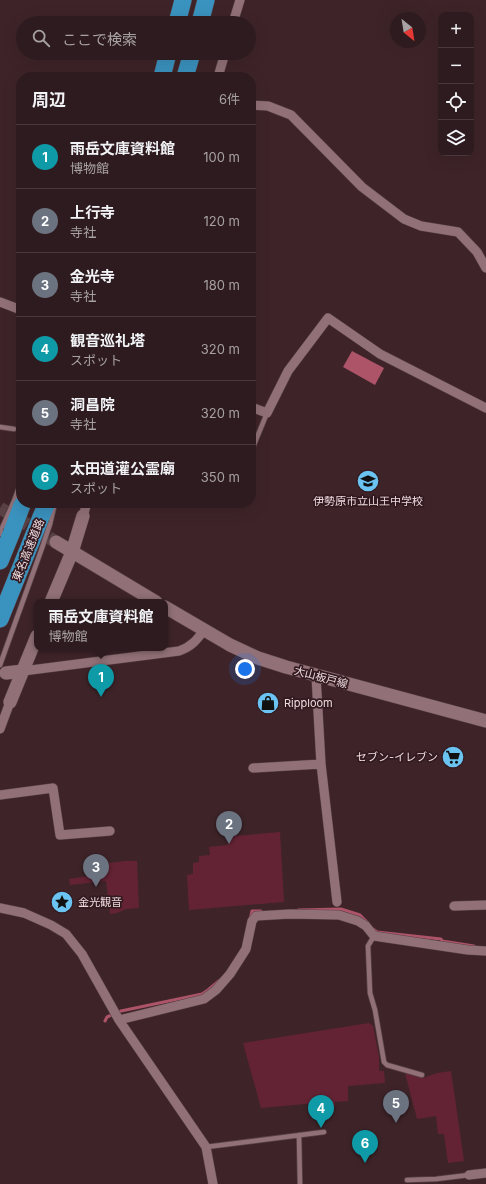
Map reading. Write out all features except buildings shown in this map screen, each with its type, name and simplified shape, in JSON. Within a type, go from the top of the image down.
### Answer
[{"type":"highway","points":[[179,16],[183,0]]},
{"type":"highway","points":[[202,16],[206,0]]},
{"type":"highway","points":[[163,72],[166,60]]},
{"type":"highway","points":[[186,72],[190,60]]},
{"type":"highway","name":"東名高速道路","points":[[0,561],[5,531],[16,508]]},
{"type":"highway","name":"東名高速道路","points":[[0,619],[37,545],[46,514]]},
{"type":"main road","points":[[52,599],[72,552],[83,516]]},
{"type":"main road","points":[[56,542],[151,599]]},
{"type":"main road","name":"大山板戸線","points":[[168,609],[230,645],[258,658],[316,676],[486,721]]},
{"type":"main road","points":[[10,702],[34,644]]},
{"type":"main road","points":[[3,669],[23,671]]},
{"type":"street","points":[[235,16],[240,0]]},
{"type":"street","points":[[219,72],[223,60]]},
{"type":"street","points":[[256,105],[268,106],[291,115],[362,187],[404,219],[422,226],[458,232],[477,252],[486,268]]},
{"type":"street","points":[[0,302],[16,308]]},
{"type":"street","points":[[256,408],[267,414],[288,371],[328,318],[380,354],[486,408]]},
{"type":"street","points":[[83,516],[86,508]]},
{"type":"street","points":[[23,671],[179,651],[191,645],[204,630]]},
{"type":"street","points":[[316,676],[321,764],[337,902]]},
{"type":"street","points":[[0,729],[10,702]]},
{"type":"street","points":[[253,768],[321,764]]},
{"type":"street","points":[[0,795],[53,788],[60,836],[110,831]]},
{"type":"street","points":[[454,906],[486,905]]},
{"type":"street","points":[[0,908],[24,913],[51,925],[66,934],[82,954],[117,1015],[206,1147],[213,1184]]},
{"type":"street","points":[[117,1015],[204,999],[216,990],[230,974],[246,949],[252,921],[256,916],[339,913],[366,926],[374,936],[468,950],[486,951]]},
{"type":"street","points":[[469,1175],[486,1173]]},
{"type":"lane","points":[[256,440],[267,414]]},
{"type":"lane","points":[[0,427],[14,429]]},
{"type":"lane","points":[[3,669],[38,562],[37,545]]},
{"type":"lane","points":[[374,936],[368,946],[370,994],[376,1010],[384,1062],[387,1065],[422,1075]]},
{"type":"lane","points":[[206,1147],[324,1132]]},
{"type":"lane","points":[[299,1136],[300,1184]]},
{"type":"lane","points":[[407,1180],[436,1182],[469,1175]]},
{"type":"shaded area","points":[[352,351],[384,368],[375,385],[343,367]]},
{"type":"shaded area","points":[[280,832],[284,902],[189,910],[187,875],[193,874],[193,863],[199,862],[199,856],[210,855],[209,847],[227,845],[235,836]]},
{"type":"shaded area","points":[[137,861],[139,908],[126,909],[110,914],[106,881],[70,885],[69,879],[96,875],[95,865]]},
{"type":"shaded area","points":[[369,1023],[373,1026],[379,1057],[379,1071],[384,1071],[385,1083],[348,1086],[348,1101],[335,1102],[335,1106],[317,1109],[316,1103],[261,1108],[243,1043]]},
{"type":"shaded area","points":[[451,1071],[464,1161],[448,1163],[444,1134],[438,1134],[436,1116],[417,1119],[405,1073],[423,1078],[437,1073]]},
{"type":"waterway","points":[[298,910],[341,909],[360,915],[368,923]]},
{"type":"waterway","points":[[250,919],[252,911],[261,911]]},
{"type":"waterway","points":[[373,929],[377,932],[441,939],[442,941],[474,946]]},
{"type":"waterway","points":[[105,1021],[107,1017],[121,1011],[202,994],[220,980]]},
{"type":"tunnel","points":[[0,508],[56,542]]},
{"type":"place","name":"伊勢原市立山王中学校","points":[[368,481]]},
{"type":"place","name":"雨岳文庫資料館","points":[[101,697]]},
{"type":"place","name":"Ripploom","points":[[268,703]]},
{"type":"place","name":"セブン-イレブン","points":[[453,757]]},
{"type":"place","name":"上行寺","points":[[229,844]]},
{"type":"place","name":"金光寺","points":[[96,887]]},
{"type":"place","name":"金光観音","points":[[62,902]]},
{"type":"place","name":"洞昌院","points":[[396,1123]]},
{"type":"place","name":"観音巡礼塔","points":[[321,1128]]},
{"type":"place","name":"太田道灌公霊廟","points":[[365,1163]]}]
